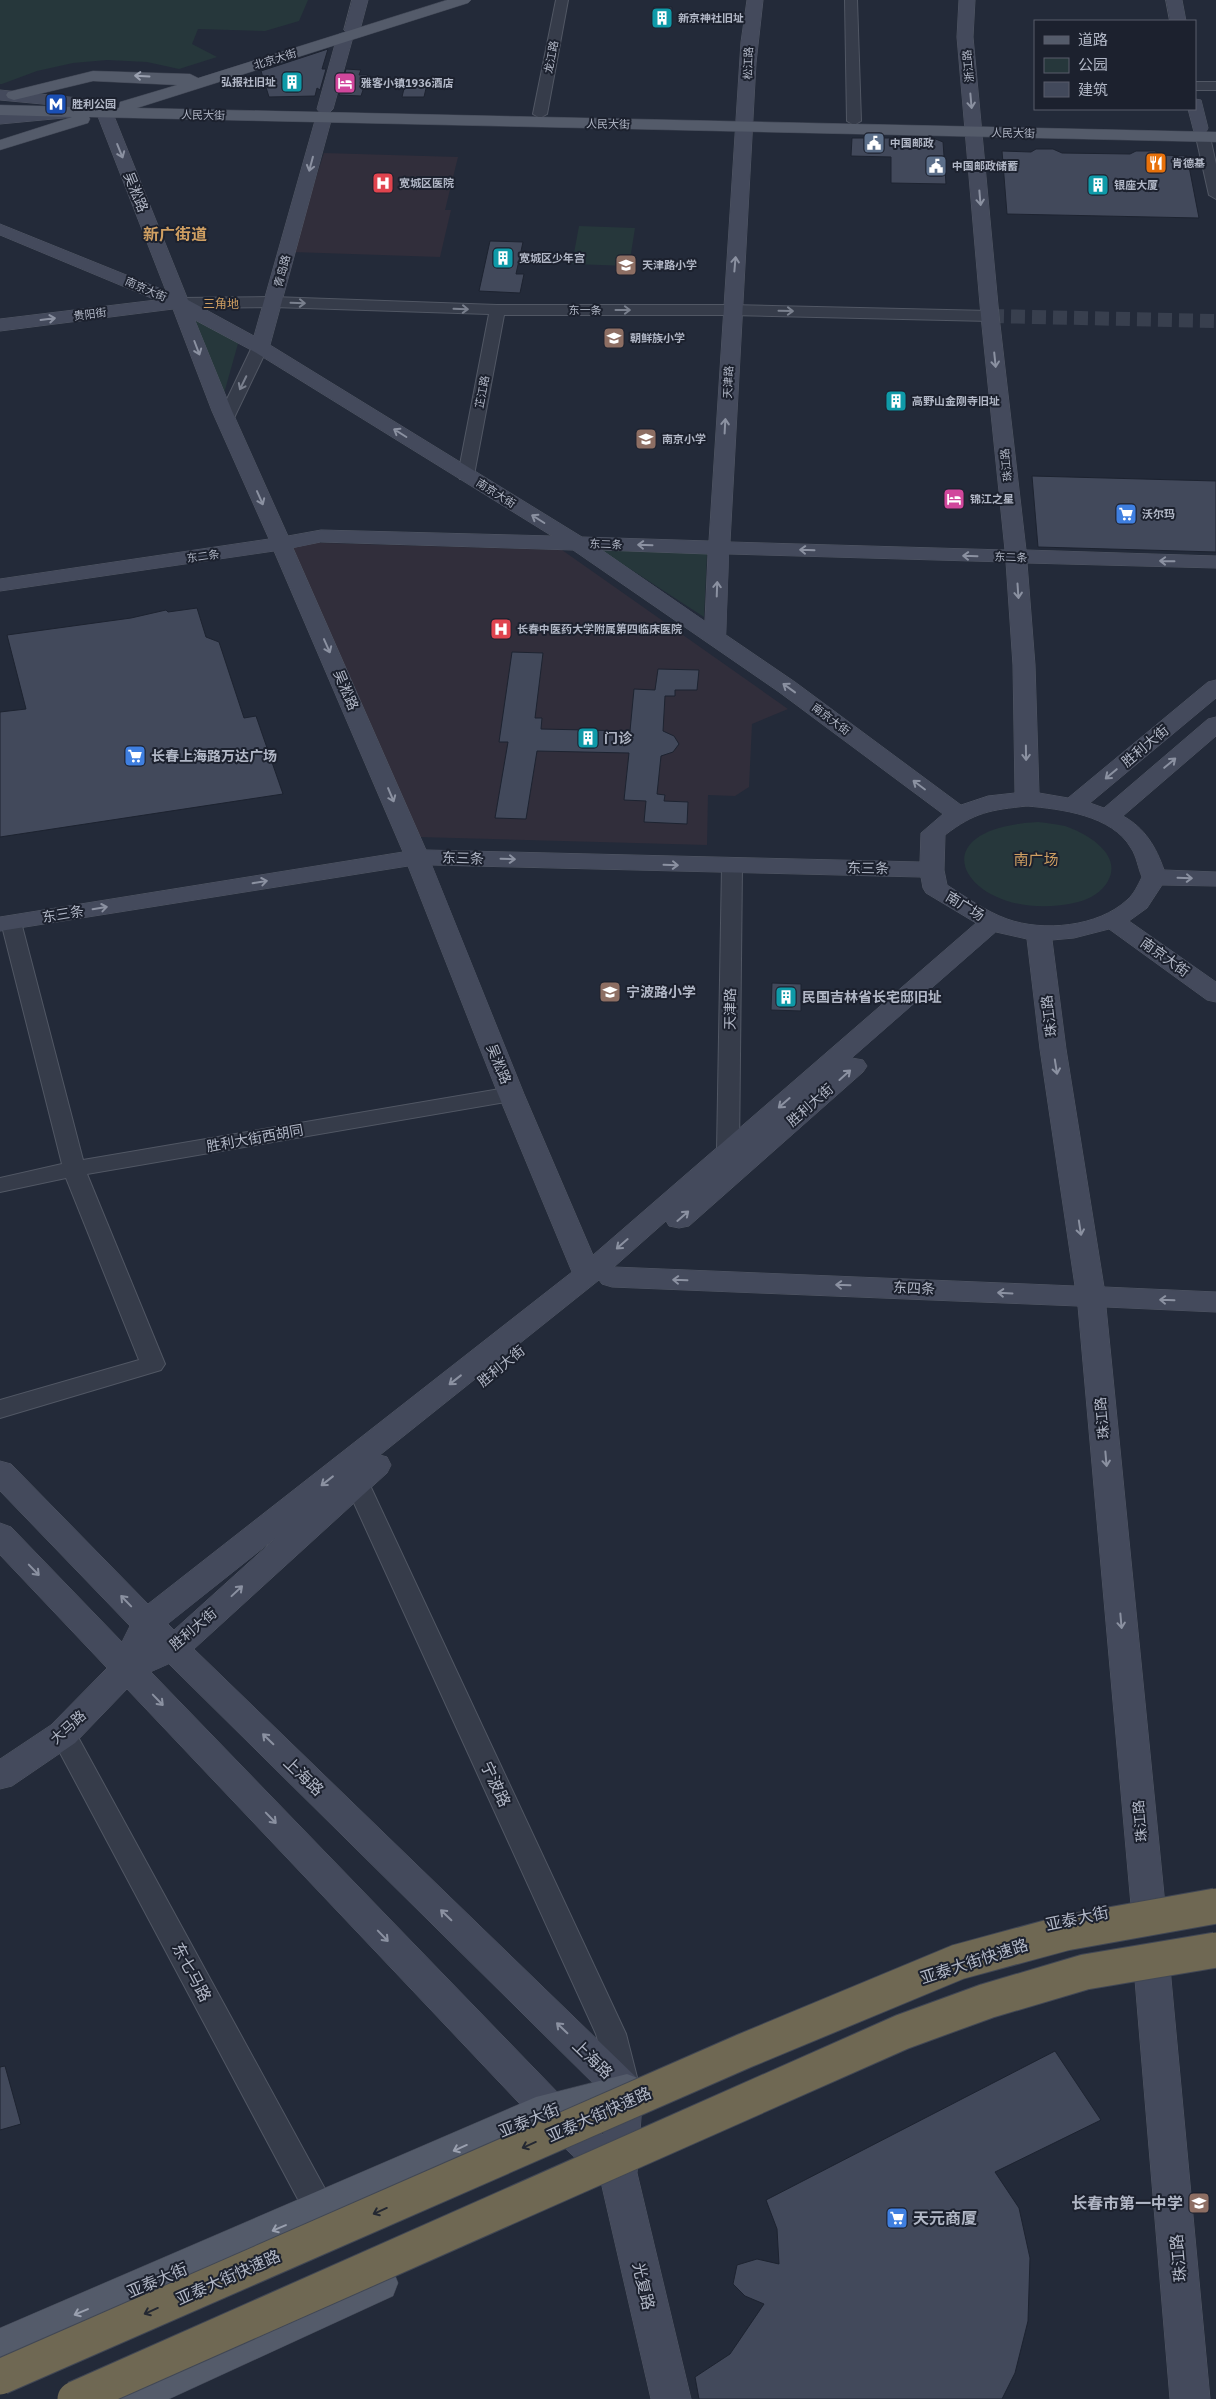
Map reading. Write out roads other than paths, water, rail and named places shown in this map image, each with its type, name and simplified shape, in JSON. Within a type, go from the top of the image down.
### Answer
[{"type":"highway","name":"亚泰大街快速路","points":[[0,2377],[744,2051],[958,1962],[1065,1933],[1175,1911],[1216,1906]]},
{"type":"highway","points":[[75,2399],[902,2032],[987,2001],[1085,1972],[1216,1950]]},
{"type":"main road","name":"青岛路","points":[[260,347],[348,33],[360,0]]},
{"type":"main road","name":"北京大街","points":[[0,144],[103,109],[448,0]]},
{"type":"main road","name":"北京大街","points":[[348,33],[463,0]]},
{"type":"main road","name":"松江路","points":[[746,123],[749,34],[755,0]]},
{"type":"main road","name":"浙江路","points":[[967,0],[965,37],[974,128]]},
{"type":"main road","points":[[1174,0],[1178,20]]},
{"type":"main road","points":[[5,98],[56,82],[94,76],[193,81],[192,89],[198,99],[214,107]]},
{"type":"main road","name":"北京大街","points":[[103,109],[126,106],[193,81]]},
{"type":"main road","name":"人民大街","points":[[5,98],[103,109],[1209,133]]},
{"type":"main road","name":"人民大街","points":[[126,106],[214,107],[325,113],[540,114],[746,123],[854,121],[974,128]]},
{"type":"main road","points":[[1196,106],[1209,133]]},
{"type":"main road","name":"人民大街","points":[[0,110],[80,112],[103,109]]},
{"type":"main road","name":"吴淞路","points":[[103,109],[225,420],[417,857],[511,1094],[600,1276]]},
{"type":"main road","points":[[0,119],[80,112]]},
{"type":"main road","points":[[0,135],[80,112]]},
{"type":"main road","name":"天津路","points":[[715,637],[732,310],[746,123]]},
{"type":"main road","name":"珠江路","points":[[974,128],[990,316],[1016,558],[1024,665],[1027,799]]},
{"type":"main road","name":"南京大街","points":[[0,229],[180,303],[260,347],[576,543],[787,687],[958,814]]},
{"type":"main road","name":"贵阳街","points":[[0,325],[180,303]]},
{"type":"main road","name":"东二条","points":[[0,585],[281,544],[321,536],[719,547],[1016,558],[1216,562]]},
{"type":"main road","name":"胜利大街","points":[[1074,805],[1216,687]]},
{"type":"main road","name":"胜利大街","points":[[1106,817],[1216,724]]},
{"type":"main road","name":"南广场","points":[[1027,799],[1074,805],[1106,817],[1128,831],[1141,844],[1154,877],[1137,904],[1113,921],[1066,932],[1039,932],[1000,925],[936,888],[932,870],[933,833],[958,814],[988,803],[1027,799]]},
{"type":"main road","name":"东三条","points":[[5,923],[417,857],[932,870]]},
{"type":"main road","points":[[1154,877],[1216,879]]},
{"type":"main road","name":"南京大街","points":[[1113,921],[1216,994]]},
{"type":"main road","name":"胜利大街","points":[[127,1668],[148,1623],[600,1276],[728,1151],[1000,925]]},
{"type":"main road","name":"胜利大街","points":[[127,1668],[175,1648],[356,1481],[600,1276],[823,1094],[1000,925]]},
{"type":"main road","name":"珠江路","points":[[1039,932],[1053,1049],[1091,1297],[1148,1905]]},
{"type":"main road","name":"东四条","points":[[600,1276],[1216,1302]]},
{"type":"main road","name":"上海路","points":[[0,1472],[148,1623],[625,2090]]},
{"type":"main road","points":[[0,1535],[549,2109],[618,2173]]},
{"type":"main road","name":"大马路","points":[[0,1776],[63,1734],[127,1668]]},
{"type":"main road","name":"亚泰大街","points":[[0,2347],[320,2210],[549,2109],[625,2090],[923,1965],[1036,1927],[1216,1894]]},
{"type":"main road","points":[[126,2399],[935,2027],[1086,1982],[1152,1968],[1216,1958]]},
{"type":"main road","name":"珠江路","points":[[1152,1968],[1190,2399]]},
{"type":"main road","points":[[618,2173],[625,2090]]},
{"type":"main road","name":"光复路","points":[[618,2173],[671,2399]]},
{"type":"street","name":"龙江路","points":[[540,114],[562,0]]},
{"type":"street","points":[[851,0],[854,121]]},
{"type":"street","points":[[1196,86],[1216,86]]},
{"type":"street","points":[[1209,133],[1216,195]]},
{"type":"street","name":"东一条","points":[[180,303],[273,302],[497,310],[732,310],[990,316]]},
{"type":"street","name":"芷江路","points":[[466,475],[497,310]]},
{"type":"street","name":"青岛路","points":[[225,420],[260,347]]},
{"type":"street","name":"天津路","points":[[728,1151],[732,866]]},
{"type":"street","points":[[0,1408],[153,1364],[74,1169],[5,923]]},
{"type":"street","name":"胜利大街西胡同","points":[[0,1185],[74,1169],[511,1094]]},
{"type":"street","name":"宁波路","points":[[356,1481],[611,2034],[625,2090]]},
{"type":"street","name":"东七马路","points":[[63,1734],[320,2210]]},
{"type":"tunnel","points":[[990,316],[1216,321]]},
{"type":"place","name":"新京神社旧址","points":[[662,18]]},
{"type":"place","name":"弘报社旧址","points":[[292,82]]},
{"type":"place","name":"雅客小镇1936酒店","points":[[345,83]]},
{"type":"place","name":"胜利公园","points":[[56,104]]},
{"type":"place","name":"中国邮政","points":[[874,143]]},
{"type":"place","name":"肯德基","points":[[1156,163]]},
{"type":"place","name":"中国邮政储蓄","points":[[936,166]]},
{"type":"place","name":"宽城区医院","points":[[383,183]]},
{"type":"place","name":"银座大厦","points":[[1098,185]]},
{"type":"place","name":"宽城区少年宫","points":[[503,258]]},
{"type":"place","name":"天津路小学","points":[[626,265]]},
{"type":"place","name":"朝鲜族小学","points":[[614,338]]},
{"type":"place","name":"高野山金刚寺旧址","points":[[896,401]]},
{"type":"place","name":"南京小学","points":[[646,439]]},
{"type":"place","name":"锦江之星","points":[[954,499]]},
{"type":"place","name":"沃尔玛","points":[[1126,514]]},
{"type":"place","name":"长春中医药大学附属第四临床医院","points":[[501,629]]},
{"type":"place","name":"门诊","points":[[588,738]]},
{"type":"place","name":"长春上海路万达广场","points":[[135,756]]},
{"type":"place","name":"宁波路小学","points":[[610,992]]},
{"type":"place","name":"民国吉林省长宅邸旧址","points":[[786,997]]},
{"type":"place","name":"长春市第一中学","points":[[1199,2203]]},
{"type":"place","name":"天元商厦","points":[[897,2218]]},
{"type":"district","name":"新广街道","points":[[175,234]]},
{"type":"district","name":"三角地","points":[[221,303]]},
{"type":"district","name":"南广场","points":[[1036,859]]}]
